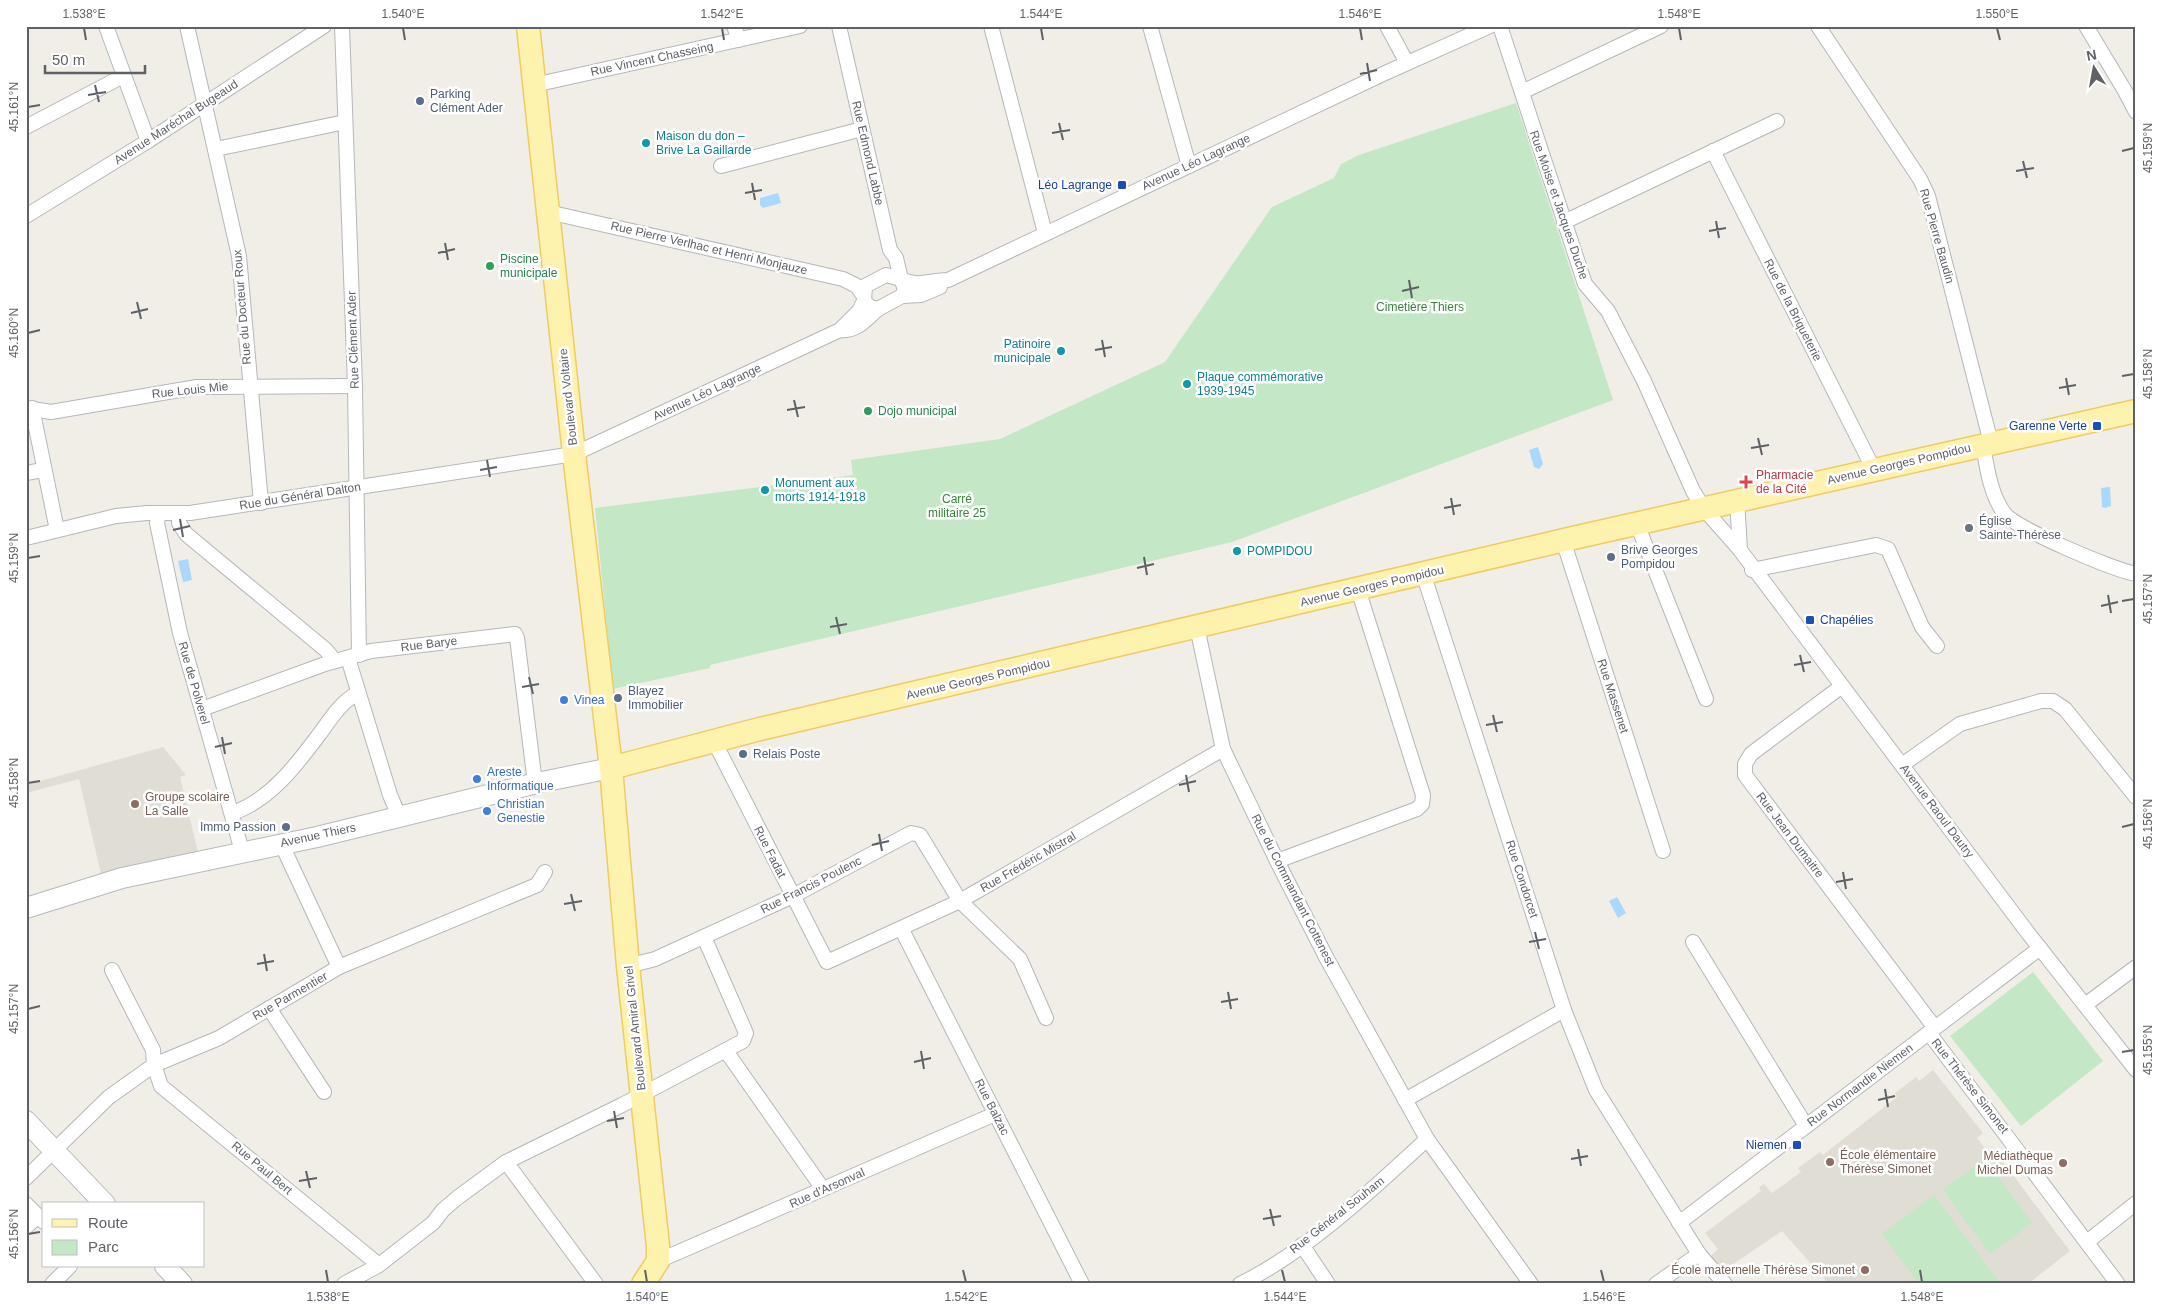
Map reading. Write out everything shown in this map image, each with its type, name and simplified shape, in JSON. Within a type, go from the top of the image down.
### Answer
[{"type":"main road","name":"Boulevard Voltaire","points":[[528,26],[574,454],[611,768]]},
{"type":"main road","name":"Avenue Georges Pompidou","points":[[611,768],[714,741],[1563,540],[2136,411]]},
{"type":"main road","name":"Avenue Thiers","points":[[26,908],[122,878],[317,836],[535,784],[611,768]]},
{"type":"main road","name":"Boulevard Amiral Grivel","points":[[611,768],[628,966],[658,1246],[658,1261]]},
{"type":"main road","points":[[26,1121],[102,1202]]},
{"type":"main road","points":[[643,1284],[658,1261]]},
{"type":"main road","points":[[167,1268],[182,1284]]},
{"type":"street","points":[[106,26],[148,141]]},
{"type":"street","name":"Rue du Docteur Roux","points":[[188,26],[239,256],[261,502]]},
{"type":"street","name":"Avenue Maréchal Bugeaud","points":[[26,216],[148,141],[324,26]]},
{"type":"street","name":"Rue Clément Ader","points":[[342,26],[357,487],[357,619],[348,658],[390,795],[399,816]]},
{"type":"street","points":[[734,26],[739,40]]},
{"type":"street","name":"Rue Vincent Chasseing","points":[[534,85],[800,26]]},
{"type":"street","name":"Rue Edmond Labbe","points":[[839,26],[890,250],[896,258],[901,279]]},
{"type":"street","points":[[991,26],[1045,233]]},
{"type":"street","points":[[1150,26],[1189,166]]},
{"type":"street","points":[[1387,26],[1407,63]]},
{"type":"street","name":"Avenue Léo Lagrange","points":[[901,279],[911,284],[920,285],[935,280],[948,280],[1407,63],[1490,26]]},
{"type":"street","name":"Rue Moise et Jacques Duche","points":[[1500,26],[1585,284],[1608,311],[1644,381],[1688,481],[1704,508]]},
{"type":"street","points":[[1522,92],[1661,26]]},
{"type":"street","name":"Rue Pierre Baudin","points":[[1818,26],[1920,179],[1928,196],[1987,444],[1992,491],[2006,516],[2018,525],[2097,562],[2136,574]]},
{"type":"street","points":[[2086,26],[2135,107]]},
{"type":"street","points":[[26,127],[123,76]]},
{"type":"street","points":[[1564,222],[1777,121]]},
{"type":"street","points":[[216,149],[345,122]]},
{"type":"street","points":[[721,166],[862,129]]},
{"type":"street","name":"Rue de la Briqueterie","points":[[1714,151],[1869,460],[1872,470]]},
{"type":"street","name":"Rue Pierre Verlhac et Henri Monjauze","points":[[548,212],[843,278],[857,286],[864,298]]},
{"type":"street","points":[[886,275],[890,250]]},
{"type":"street","points":[[903,296],[905,289],[901,279],[886,275],[865,286],[864,298],[870,307],[878,309],[903,296],[931,292],[948,280]]},
{"type":"street","name":"Avenue Léo Lagrange","points":[[574,454],[840,330],[859,311],[864,298]]},
{"type":"street","name":"Avenue Léo Lagrange","points":[[840,330],[847,331],[858,326],[878,309]]},
{"type":"street","name":"Rue Louis Mie","points":[[29,408],[51,412],[197,387],[250,385],[355,386]]},
{"type":"street","points":[[29,408],[57,530]]},
{"type":"street","name":"Rue du Général Dalton","points":[[26,538],[116,516],[159,513],[179,514],[574,454]]},
{"type":"street","points":[[26,473],[43,470]]},
{"type":"street","name":"Avenue Raoul Dautry","points":[[1737,500],[1740,550]]},
{"type":"street","name":"Avenue Raoul Dautry","points":[[1704,508],[1740,550],[1752,570],[2040,948],[2136,1070]]},
{"type":"street","name":"Rue de Polverel","points":[[159,513],[157,524],[180,633],[242,851]]},
{"type":"street","points":[[179,514],[179,523],[186,534],[326,650],[348,658]]},
{"type":"street","points":[[1636,524],[1706,699]]},
{"type":"street","name":"Rue Massenet","points":[[1563,540],[1663,851]]},
{"type":"street","points":[[1752,570],[1876,545],[1888,549],[1922,627],[1937,646]]},
{"type":"street","name":"Rue Condorcet","points":[[1423,574],[1564,1010],[1596,1090],[1699,1254],[1725,1284]]},
{"type":"street","points":[[1277,862],[1417,810],[1422,804],[1423,795],[1358,589]]},
{"type":"street","name":"Rue du Commandant Cottenest","points":[[1198,627],[1223,749],[1277,862],[1326,957],[1428,1138],[1531,1284]]},
{"type":"street","name":"Rue Barye","points":[[202,709],[348,658],[482,637],[515,634],[535,784]]},
{"type":"street","name":"Rue Jean Dumaitre","points":[[1842,686],[1750,754],[1745,764],[1745,775],[1932,1030]]},
{"type":"street","points":[[232,813],[262,798],[299,761],[341,706],[358,693]]},
{"type":"street","points":[[1902,765],[1960,724],[2035,702],[2053,702],[2065,709],[2136,797]]},
{"type":"street","name":"Rue Fadat","points":[[714,741],[827,962]]},
{"type":"street","name":"Rue Frédéric Mistral","points":[[827,962],[902,930],[960,901],[1223,749]]},
{"type":"street","name":"Rue Francis Poulenc","points":[[628,966],[656,959],[793,896],[911,833],[920,835],[960,901],[1020,959],[1046,1018]]},
{"type":"street","points":[[281,843],[339,967]]},
{"type":"street","name":"Rue Parmentier","points":[[26,1178],[109,1097],[154,1065],[219,1038],[339,967],[537,886],[545,872]]},
{"type":"street","name":"Rue Balzac","points":[[902,930],[1082,1284]]},
{"type":"street","points":[[344,1284],[353,1277],[361,1275],[378,1265],[433,1223],[443,1210],[457,1198],[506,1162],[744,1041],[746,1033],[704,937]]},
{"type":"street","points":[[1693,942],[1806,1126]]},
{"type":"street","name":"Rue Normandie Niemen","points":[[1679,1223],[2040,948]]},
{"type":"street","points":[[2085,1005],[2136,967]]},
{"type":"street","name":"Rue Paul Bert","points":[[112,970],[153,1050],[154,1065],[161,1086],[378,1265]]},
{"type":"street","points":[[269,1008],[324,1092]]},
{"type":"street","points":[[1406,1100],[1564,1010]]},
{"type":"street","name":"Rue Thérèse Simonet","points":[[1932,1030],[2118,1284]]},
{"type":"street","points":[[726,1051],[823,1189]]},
{"type":"street","name":"Rue d'Arsonval","points":[[658,1261],[995,1114]]},
{"type":"street","name":"Rue Général Souham","points":[[1240,1284],[1302,1245],[1385,1177],[1428,1138]]},
{"type":"street","points":[[506,1162],[596,1284]]},
{"type":"street","points":[[2090,1246],[2136,1203]]},
{"type":"street","points":[[26,1204],[41,1219],[26,1228]]},
{"type":"street","points":[[1302,1245],[1328,1284]]},
{"type":"street","points":[[1656,1284],[1699,1254]]},
{"type":"street","points":[[52,1284],[68,1268]]},
{"type":"shaded area","name":"Groupe scolaire La Salle","points":[[163,747],[186,775],[180,777],[198,852],[101,874],[79,779],[26,793],[26,785]]},
{"type":"shaded area","points":[[1933,1070],[1983,1133],[1977,1138],[1987,1151],[1992,1147],[2070,1251],[2028,1284],[1829,1284],[1782,1231],[1723,1271],[1710,1257],[1718,1249],[1705,1233],[1761,1191],[1759,1187],[1764,1184],[1772,1193],[1801,1172],[1798,1168],[1820,1152],[1823,1155],[1897,1097],[1895,1093],[1916,1077],[1919,1081]]},
{"type":"green space","name":"Cimetière Thiers","points":[[1516,103],[1613,400],[1232,542],[710,665],[710,668],[613,689],[595,508],[853,475],[851,460],[1000,439],[1165,362],[1272,207],[1334,178],[1341,164],[1359,155]]},
{"type":"green space","points":[[2033,972],[2103,1061],[2021,1126],[1950,1036]]},
{"type":"green space","points":[[1985,1159],[2032,1223],[1990,1254],[1943,1190]]},
{"type":"green space","points":[[1934,1195],[2000,1283],[1919,1284],[1882,1234]]},
{"type":"water","points":[[778,193],[781,203],[763,208],[760,205],[760,198]]},
{"type":"water","points":[[1538,447],[1543,464],[1539,469],[1534,467],[1529,450]]},
{"type":"water","points":[[2110,487],[2111,506],[2105,508],[2102,507],[2101,488]]},
{"type":"water","points":[[188,559],[192,580],[183,582],[178,561]]},
{"type":"water","points":[[1617,897],[1626,913],[1618,918],[1609,901]]},
{"type":"place","name":"Parking Clément Ader","points":[[420,101]]},
{"type":"place","name":"Maison du don – Brive La Gaillarde","points":[[646,143]]},
{"type":"place","name":"Léo Lagrange","points":[[1122,185]]},
{"type":"place","name":"Piscine municipale","points":[[490,266]]},
{"type":"place","name":"Patinoire municipale","points":[[1061,351]]},
{"type":"place","name":"Plaque commémorative 1939-1945","points":[[1187,384]]},
{"type":"place","name":"Dojo municipal","points":[[868,411]]},
{"type":"place","name":"Garenne Verte","points":[[2097,426]]},
{"type":"place","name":"Pharmacie de la Cité","points":[[1746,482]]},
{"type":"place","name":"Monument aux morts 1914-1918","points":[[765,490]]},
{"type":"place","name":"Église Sainte-Thérèse","points":[[1969,528]]},
{"type":"place","name":"POMPIDOU","points":[[1237,551]]},
{"type":"place","name":"Brive Georges Pompidou","points":[[1611,557]]},
{"type":"place","name":"Chapélies","points":[[1810,620]]},
{"type":"place","name":"Blayez Immobilier","points":[[618,698]]},
{"type":"place","name":"Vinea","points":[[564,700]]},
{"type":"place","name":"Relais Poste","points":[[743,754]]},
{"type":"place","name":"Areste Informatique","points":[[477,779]]},
{"type":"place","name":"Groupe scolaire La Salle","points":[[135,804]]},
{"type":"place","name":"Christian Genestie","points":[[487,811]]},
{"type":"place","name":"Immo Passion","points":[[286,827]]},
{"type":"place","name":"Niemen","points":[[1797,1145]]},
{"type":"place","name":"École élémentaire Thérèse Simonet","points":[[1830,1162]]},
{"type":"place","name":"Médiathèque Michel Dumas","points":[[2063,1163]]},
{"type":"place","name":"École maternelle Thérèse Simonet","points":[[1865,1270]]},
{"type":"park label","name":"Carré militaire 25","points":[[957,506]]}]
